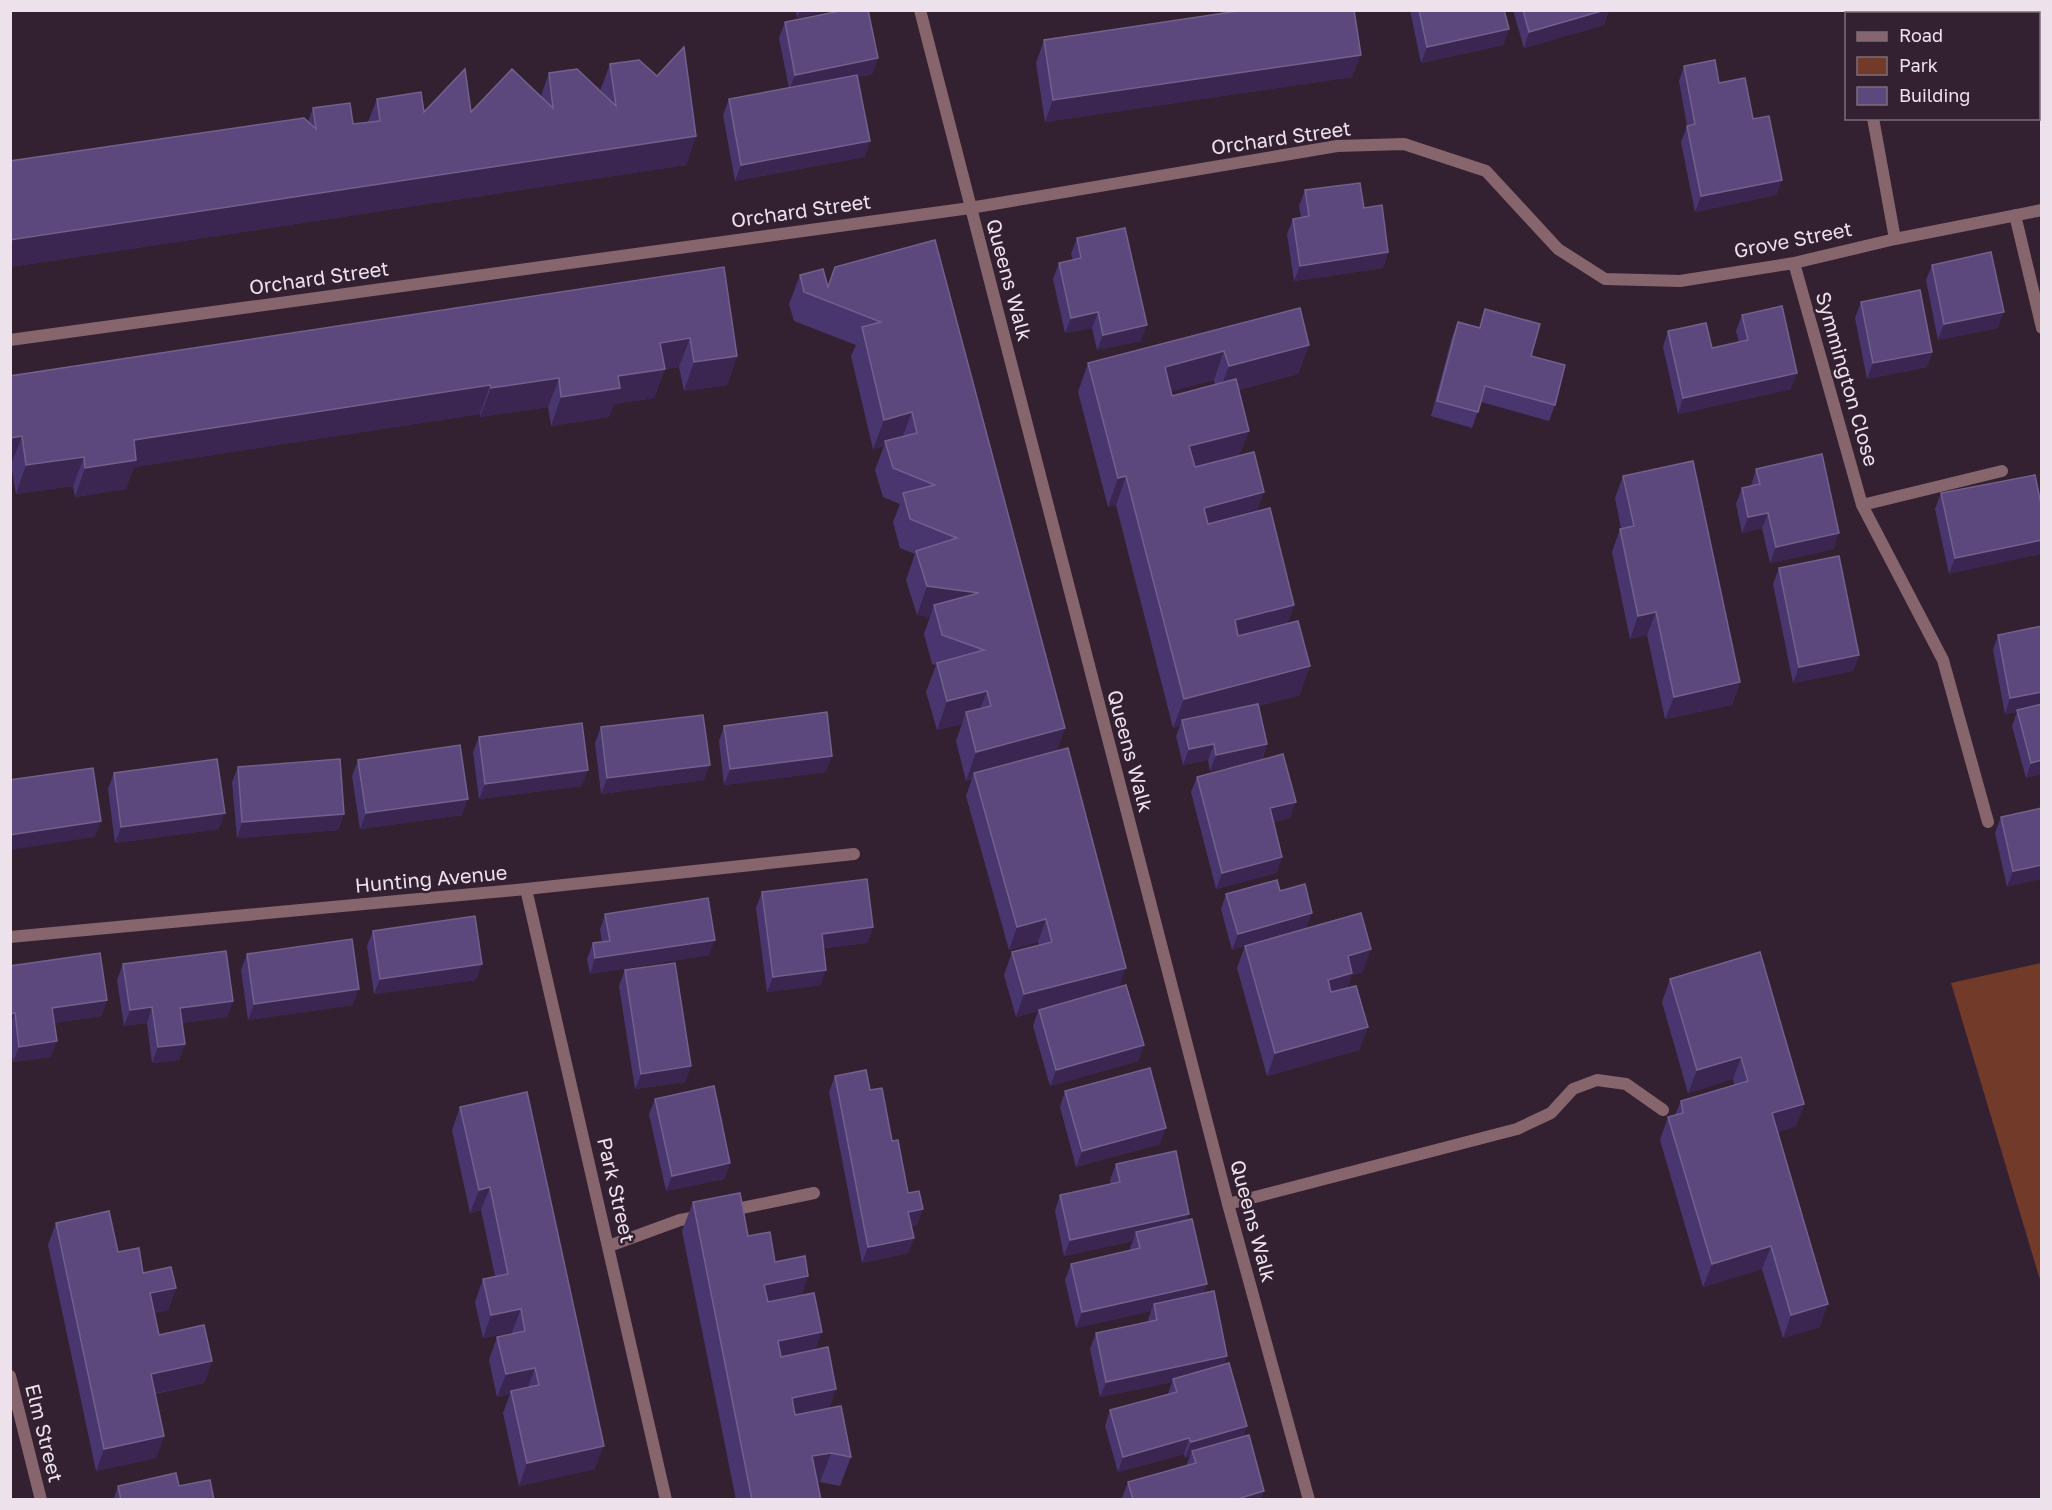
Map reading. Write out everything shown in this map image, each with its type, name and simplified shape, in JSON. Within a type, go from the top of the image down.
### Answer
[{"type":"street","name":"Queens Walk","points":[[920,10],[1228,1204],[1310,1500]]},
{"type":"street","points":[[1873,120],[1895,239]]},
{"type":"street","name":"Orchard Street","points":[[10,340],[970,208],[1337,146],[1404,144],[1486,171],[1558,249]]},
{"type":"street","name":"Grove Street","points":[[1558,249],[1605,279],[1680,281],[1794,263],[1895,239],[2042,210]]},
{"type":"street","points":[[2015,215],[2042,328]]},
{"type":"street","name":"Symmington Close","points":[[1794,263],[1862,505],[1943,660],[1988,822]]},
{"type":"street","points":[[1862,505],[2002,471]]},
{"type":"street","name":"Hunting Avenue","points":[[10,937],[526,889],[854,854]]},
{"type":"street","name":"Park Street","points":[[526,889],[666,1500]]},
{"type":"street","points":[[1228,1204],[1517,1129],[1551,1113],[1573,1089],[1597,1080],[1626,1084],[1663,1110]]},
{"type":"street","points":[[609,1246],[680,1220],[814,1193]]},
{"type":"street","name":"Elm Street","points":[[10,1376],[41,1500]]},
{"type":"green space","points":[[2042,963],[2041,1283],[1951,983]]},
{"type":"building","points":[[845,10],[868,10],[878,58],[795,75],[785,22]]},
{"type":"building","points":[[1245,10],[1354,10],[1361,55],[1053,100],[1044,40]]},
{"type":"building","points":[[1419,10],[1504,10],[1509,29],[1427,47]]},
{"type":"building","points":[[1523,10],[1605,10],[1529,32]]},
{"type":"building","points":[[684,47],[696,136],[10,240],[10,161],[304,118],[316,129],[313,108],[350,103],[353,124],[380,121],[377,99],[421,92],[424,112],[465,69],[471,112],[512,69],[553,108],[549,73],[577,69],[616,106],[610,64],[639,60],[657,76]]},
{"type":"building","points":[[1715,60],[1719,83],[1745,78],[1753,119],[1769,116],[1782,180],[1701,196],[1687,126],[1695,124],[1684,66]]},
{"type":"building","points":[[857,75],[870,141],[741,165],[729,99]]},
{"type":"building","points":[[1360,183],[1364,208],[1382,205],[1388,252],[1300,266],[1293,219],[1309,216],[1305,190]]},
{"type":"building","points":[[1125,228],[1147,325],[1103,335],[1098,312],[1071,318],[1059,263],[1081,258],[1077,238]]},
{"type":"building","points":[[935,240],[1065,728],[976,752],[966,712],[991,706],[987,691],[947,701],[937,663],[984,650],[942,635],[934,605],[979,593],[927,586],[916,551],[957,538],[910,519],[903,493],[935,485],[893,468],[885,441],[917,433],[912,412],[884,420],[862,327],[881,322],[804,292],[800,275],[823,269],[828,287],[835,267]]},
{"type":"building","points":[[1991,252],[2004,312],[1944,324],[1932,265]]},
{"type":"building","points":[[724,267],[737,356],[694,362],[690,338],[660,343],[665,369],[618,376],[620,388],[561,397],[559,378],[491,388],[490,385],[134,440],[136,460],[85,468],[84,457],[26,465],[22,436],[10,438],[10,376]]},
{"type":"building","points":[[1920,290],[1932,352],[1873,363],[1861,302]]},
{"type":"building","points":[[1782,306],[1797,373],[1683,398],[1668,331],[1706,323],[1712,348],[1748,340],[1742,315]]},
{"type":"building","points":[[1300,308],[1309,345],[1229,366],[1224,351],[1165,367],[1172,396],[1236,379],[1249,431],[1189,446],[1195,467],[1254,452],[1264,492],[1204,508],[1208,524],[1270,508],[1294,605],[1235,620],[1238,636],[1298,621],[1310,666],[1184,699],[1126,476],[1118,478],[1088,363]]},
{"type":"building","points":[[1485,309],[1540,324],[1531,356],[1565,365],[1555,405],[1485,386],[1478,412],[1437,401],[1458,322],[1480,328]]},
{"type":"building","points":[[1822,454],[1839,533],[1776,547],[1768,513],[1748,517],[1742,488],[1760,484],[1756,469]]},
{"type":"building","points":[[1693,461],[1740,682],[1674,697],[1656,612],[1638,616],[1620,529],[1634,526],[1623,476]]},
{"type":"building","points":[[2035,475],[2042,509],[2042,540],[1955,558],[1941,493]]},
{"type":"building","points":[[1839,556],[1859,655],[1799,667],[1779,568]]},
{"type":"building","points":[[2042,626],[2042,692],[2010,698],[1998,635]]},
{"type":"building","points":[[1258,704],[1267,744],[1216,755],[1214,744],[1189,749],[1182,720]]},
{"type":"building","points":[[2042,704],[2042,760],[2031,763],[2017,710]]},
{"type":"building","points":[[827,712],[832,756],[730,769],[724,726]]},
{"type":"building","points":[[703,715],[710,765],[607,778],[601,727]]},
{"type":"building","points":[[582,723],[588,770],[485,784],[479,737]]},
{"type":"building","points":[[460,745],[468,799],[366,813],[358,760]]},
{"type":"building","points":[[1068,748],[1126,968],[1024,994],[1012,952],[1052,942],[1046,919],[1017,927],[974,773]]},
{"type":"building","points":[[1283,754],[1296,802],[1270,808],[1282,857],[1222,873],[1197,777]]},
{"type":"building","points":[[217,759],[225,813],[121,827],[114,773]]},
{"type":"building","points":[[340,759],[344,814],[242,822],[238,767]]},
{"type":"building","points":[[93,768],[101,821],[10,835],[10,780]]},
{"type":"building","points":[[2042,808],[2042,865],[2013,871],[2001,817]]},
{"type":"building","points":[[867,879],[873,927],[822,934],[826,970],[773,977],[762,892]]},
{"type":"building","points":[[1277,880],[1280,891],[1305,884],[1312,913],[1238,934],[1226,894]]},
{"type":"building","points":[[708,898],[715,940],[595,958],[593,943],[610,941],[605,914]]},
{"type":"building","points":[[1361,913],[1371,949],[1348,956],[1352,973],[1328,980],[1331,992],[1356,986],[1368,1027],[1275,1053],[1245,946]]},
{"type":"building","points":[[475,916],[482,964],[380,979],[373,931]]},
{"type":"building","points":[[352,939],[359,989],[254,1004],[247,954]]},
{"type":"building","points":[[226,951],[233,1001],[180,1008],[185,1044],[158,1047],[152,1007],[130,1010],[123,964]]},
{"type":"building","points":[[1760,952],[1804,1104],[1772,1113],[1828,1304],[1791,1315],[1771,1246],[1712,1264],[1668,1117],[1683,1113],[1681,1101],[1748,1081],[1741,1057],[1697,1070],[1670,979]]},
{"type":"building","points":[[100,953],[107,1000],[52,1008],[57,1041],[19,1047],[15,1013],[10,1014],[10,966]]},
{"type":"building","points":[[675,963],[691,1066],[641,1074],[625,970]]},
{"type":"building","points":[[1126,985],[1144,1045],[1056,1070],[1039,1010]]},
{"type":"building","points":[[1150,1068],[1166,1128],[1082,1151],[1065,1091]]},
{"type":"building","points":[[866,1070],[870,1090],[882,1088],[892,1141],[898,1140],[908,1193],[919,1191],[923,1209],[908,1212],[914,1238],[868,1247],[835,1076]]},
{"type":"building","points":[[714,1086],[730,1163],[672,1176],[655,1099]]},
{"type":"building","points":[[527,1092],[604,1446],[527,1463],[511,1391],[539,1385],[535,1368],[506,1374],[497,1337],[525,1331],[521,1309],[491,1315],[483,1279],[508,1274],[490,1187],[479,1190],[460,1107]]},
{"type":"building","points":[[1176,1151],[1189,1214],[1070,1240],[1060,1195],[1120,1182],[1116,1164]]},
{"type":"building","points":[[740,1193],[748,1236],[770,1232],[775,1262],[805,1256],[808,1276],[764,1285],[768,1302],[814,1293],[822,1332],[778,1341],[781,1357],[828,1347],[836,1389],[792,1398],[795,1415],[841,1406],[851,1457],[831,1453],[812,1456],[821,1500],[752,1500],[693,1202]]},
{"type":"building","points":[[109,1211],[118,1252],[139,1248],[143,1273],[171,1267],[176,1288],[150,1293],[159,1335],[204,1325],[212,1361],[151,1374],[164,1436],[104,1449],[56,1223]]},
{"type":"building","points":[[1192,1219],[1207,1284],[1082,1312],[1071,1264],[1140,1248],[1136,1232]]},
{"type":"building","points":[[1214,1291],[1227,1356],[1106,1382],[1096,1333],[1157,1320],[1154,1304]]},
{"type":"building","points":[[1229,1363],[1247,1426],[1191,1442],[1189,1438],[1123,1457],[1110,1410],[1177,1392],[1173,1379]]},
{"type":"building","points":[[1249,1435],[1264,1491],[1234,1500],[1133,1500],[1128,1482],[1196,1463],[1192,1451]]},
{"type":"building","points":[[176,1473],[179,1486],[210,1480],[214,1500],[121,1500],[118,1486]]}]
